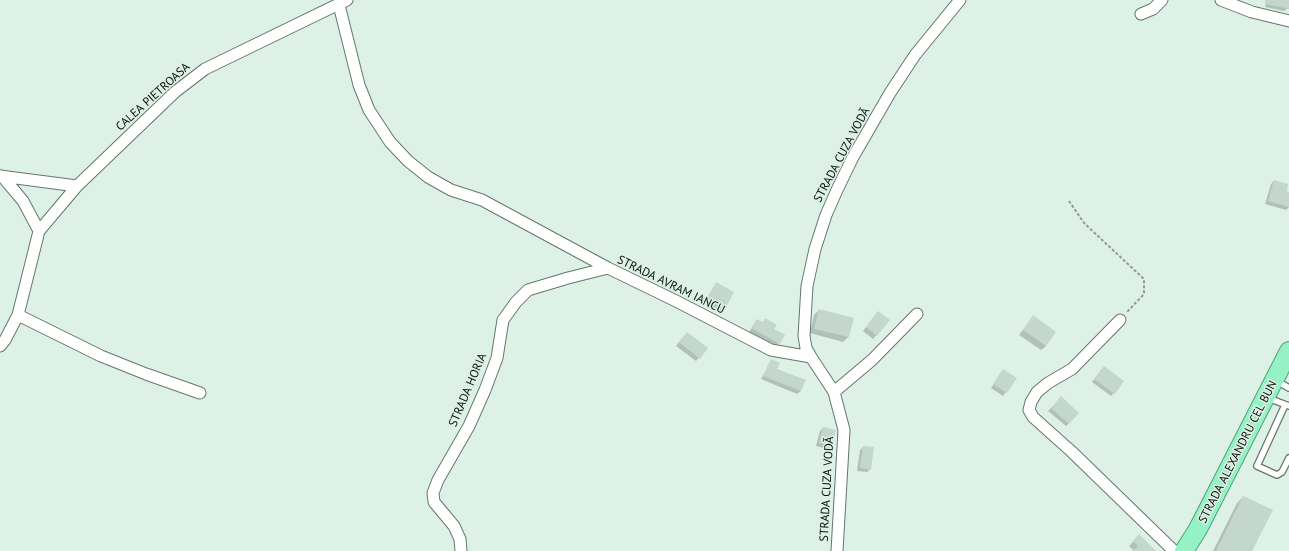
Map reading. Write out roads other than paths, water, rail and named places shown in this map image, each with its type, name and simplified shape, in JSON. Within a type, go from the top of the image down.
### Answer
[{"type":"highway","name":"STRADA ALEXANDRU CEL BUN","points":[[1184,551],[1198,529],[1266,398],[1282,383],[1289,351]]},
{"type":"street","name":"STRADA CUZA VODĂ","points":[[837,551],[844,430],[834,392],[806,348],[804,336],[807,286],[826,215],[853,157],[890,93],[915,55],[960,0]]},
{"type":"street","points":[[1141,14],[1153,9],[1162,0]]},
{"type":"street","points":[[1220,0],[1252,12],[1289,21]]},
{"type":"street","name":"STRADA AVRAM IANCU","points":[[343,2],[359,85],[369,110],[390,142],[408,162],[428,177],[451,190],[482,200],[608,268],[771,350],[811,357]]},
{"type":"street","name":"CALEA PIETROASA","points":[[39,231],[77,186],[175,92],[205,69],[343,2]]},
{"type":"street","points":[[1,176],[77,186]]},
{"type":"street","points":[[0,346],[5,340],[18,315],[39,231],[23,201],[1,176]]},
{"type":"street","name":"STRADA HORIA","points":[[461,551],[460,539],[454,526],[438,509],[434,502],[434,493],[438,480],[469,426],[488,383],[498,358],[504,320],[516,302],[528,290],[608,268]]},
{"type":"street","points":[[834,392],[872,360],[917,314]]},
{"type":"street","points":[[18,315],[101,356],[146,374],[200,392]]},
{"type":"street","points":[[1120,320],[1077,364],[1037,392],[1031,402],[1029,410],[1033,417],[1077,456],[1174,551]]},
{"type":"lane","points":[[1266,398],[1287,405],[1257,466],[1277,475],[1282,472],[1289,458]]}]
